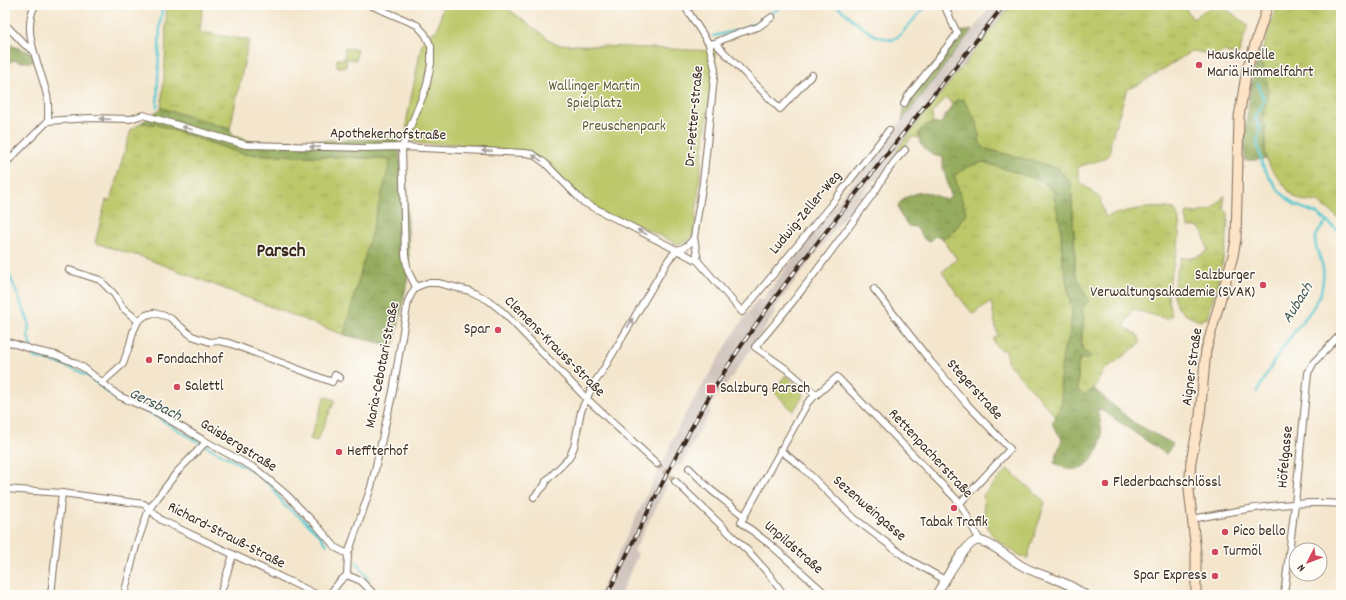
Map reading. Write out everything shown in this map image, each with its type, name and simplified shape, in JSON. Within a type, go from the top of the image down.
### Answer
[{"type":"main road","name":"Aigner Straße","points":[[1196,595],[1196,552],[1189,490],[1191,461],[1200,416],[1206,350],[1233,256],[1236,239],[1239,117],[1247,69],[1268,5]]},
{"type":"street","points":[[5,164],[48,121],[47,97],[33,50],[30,25],[35,5]]},
{"type":"street","name":"Maria-Cebotari-Straße","points":[[348,554],[372,487],[393,391],[408,300],[416,288],[408,271],[405,255],[402,147],[426,88],[431,64],[431,46],[425,34],[417,26],[381,7],[370,5]]},
{"type":"street","name":"Dr.-Petter-Straße","points":[[684,5],[712,43],[715,69],[703,182],[694,237],[698,261]]},
{"type":"street","points":[[904,104],[908,96],[957,33],[944,5]]},
{"type":"street","points":[[772,17],[758,27],[712,43],[780,109],[812,75]]},
{"type":"street","points":[[5,24],[25,45],[33,50]]},
{"type":"street","name":"Apothekerhofstraße","points":[[48,121],[89,118],[130,119],[143,115],[246,145],[356,148],[402,147],[532,154],[545,163],[583,202],[698,261]]},
{"type":"street","name":"Ludwig-Zeller-Weg","points":[[698,261],[742,312],[830,206],[889,130]]},
{"type":"street","points":[[816,395],[789,371],[755,347],[770,330],[876,190],[885,174],[905,150]]},
{"type":"street","points":[[534,496],[545,485],[546,481],[569,458],[574,447],[581,411],[593,385],[669,259],[677,250],[684,248],[691,243],[694,237]]},
{"type":"street","points":[[69,270],[100,280],[114,294],[122,307],[138,321]]},
{"type":"street","name":"Clemens-Krauss-Straße","points":[[416,288],[426,283],[438,283],[470,291],[488,300],[511,320],[586,398],[657,464]]},
{"type":"street","name":"Stegerstraße","points":[[874,289],[956,392],[1010,449],[960,503]]},
{"type":"street","points":[[102,384],[122,364],[138,321],[146,315],[154,313],[169,317],[177,322],[192,336],[203,340],[229,343],[332,382],[335,375],[340,378]]},
{"type":"street","name":"Höfelgasse","points":[[1284,595],[1308,373],[1314,362],[1341,334]]},
{"type":"street","name":"Gaisbergstraße","points":[[5,341],[73,362],[84,368],[102,384],[119,396],[158,413],[206,442],[243,461],[287,495],[336,548],[348,554]]},
{"type":"street","name":"Rettenpacherstraße","points":[[742,519],[808,402],[837,378],[960,503],[980,541]]},
{"type":"street","points":[[124,595],[136,546],[150,509],[178,472],[206,442]]},
{"type":"street","name":"Sezenweingasse","points":[[780,450],[803,468],[855,519],[908,559],[945,580]]},
{"type":"street","points":[[690,468],[742,519]]},
{"type":"street","points":[[675,481],[749,552],[784,595]]},
{"type":"street","name":"Richard-Strauß-Straße","points":[[5,489],[62,493],[144,504],[161,520],[318,595]]},
{"type":"street","points":[[51,595],[62,493]]},
{"type":"street","points":[[1192,519],[1240,510],[1295,504],[1341,504]]},
{"type":"street","name":"Unpildstraße","points":[[742,519],[827,595]]},
{"type":"street","points":[[936,595],[970,544],[976,541],[989,544],[1024,568],[1066,583],[1085,595]]},
{"type":"street","points":[[329,595],[347,575],[348,554]]},
{"type":"street","points":[[220,595],[233,555]]},
{"type":"street","points":[[347,575],[361,581],[375,595]]},
{"type":"shaded area","points":[[992,5],[1011,5],[898,149],[898,152],[881,174],[859,197],[774,309],[776,312],[729,381],[722,388],[712,404],[711,410],[682,464],[675,468],[666,484],[667,486],[634,551],[638,554],[620,595],[598,595],[684,416],[731,338],[758,298],[760,300],[764,298],[795,256]]},
{"type":"green space","points":[[167,5],[203,5],[200,32],[249,40],[230,129],[161,108],[165,64]]},
{"type":"green space","name":"Preuschenpark","points":[[443,5],[503,5],[555,44],[716,51],[694,233],[689,241],[677,244],[632,222],[604,214],[525,153],[456,144],[424,144],[406,139],[407,118],[422,43],[438,28]]},
{"type":"green space","points":[[1011,5],[1183,5],[1193,19],[1204,11],[1217,5],[1229,11],[1248,25],[1238,56],[1224,51],[1218,55],[1192,51],[1138,85],[1127,89],[1111,140],[1110,152],[1104,159],[1077,167],[1080,182],[1100,198],[1105,217],[1139,209],[1174,209],[1178,217],[1180,227],[1168,294],[1172,315],[1167,319],[1132,309],[1124,327],[1139,336],[1140,344],[1104,370],[1094,389],[1084,395],[1078,389],[1078,365],[1084,351],[1082,341],[1082,308],[1088,301],[1075,272],[1071,183],[1058,168],[986,149],[980,143],[977,123],[956,100],[952,105],[947,97],[932,113],[933,123],[923,128],[918,138],[912,137],[901,151],[898,152],[897,149]]},
{"type":"green space","points":[[1279,5],[1341,5],[1341,222],[1333,213],[1318,202],[1300,200],[1291,194],[1266,159],[1266,138],[1262,121],[1264,111],[1262,52],[1272,19]]},
{"type":"green space","points":[[972,30],[902,121],[904,109],[909,99],[959,38],[960,32]]},
{"type":"green space","points":[[6,43],[31,53],[33,62],[14,60],[5,65],[5,57],[9,56]]},
{"type":"green space","points":[[345,48],[357,49],[356,60],[346,59],[346,67],[337,67],[337,59],[344,59]]},
{"type":"green space","points":[[1259,51],[1262,52],[1262,63],[1266,73],[1268,94],[1262,121],[1266,127],[1266,159],[1245,161],[1248,106]]},
{"type":"green space","points":[[963,99],[977,123],[980,143],[986,149],[1058,168],[1071,183],[1075,272],[1089,301],[1082,308],[1084,317],[1081,343],[1084,351],[1091,356],[1088,360],[1080,358],[1078,365],[1078,389],[1084,395],[1094,389],[1133,422],[1173,444],[1166,454],[1100,409],[1097,411],[1102,435],[1094,457],[1084,466],[1079,468],[1065,468],[1054,463],[1062,439],[1052,424],[1062,404],[1060,378],[1064,349],[1069,338],[1072,312],[1062,257],[1061,227],[1053,191],[1042,181],[984,162],[972,165],[954,175],[966,213],[957,227],[946,237],[934,236],[931,241],[925,240],[916,227],[908,226],[900,214],[898,205],[904,198],[917,193],[925,192],[947,200],[951,196],[943,167],[943,157],[932,155],[925,149],[921,144],[919,133],[926,126],[940,124],[956,100]]},
{"type":"green space","points":[[161,108],[230,129],[233,135],[252,142],[397,139],[407,200],[409,258],[407,282],[394,346],[344,335],[391,159],[243,154],[155,124],[141,123]]},
{"type":"green space","points":[[141,123],[155,124],[243,154],[392,159],[344,335],[142,257],[95,243],[106,200],[110,201],[131,130]]},
{"type":"green space","points":[[984,162],[1042,181],[1053,191],[1061,227],[1062,257],[1072,312],[1069,338],[1064,349],[1062,363],[1062,404],[1056,417],[1007,362],[1007,354],[1005,349],[1000,350],[994,343],[994,338],[998,335],[991,301],[973,314],[942,272],[957,259],[941,237],[946,237],[957,227],[966,213],[954,175],[972,165]]},
{"type":"green space","points":[[1224,196],[1223,208],[1228,213],[1227,240],[1207,319],[1205,318],[1200,321],[1188,316],[1180,310],[1174,296],[1175,278],[1181,257],[1195,257],[1208,250],[1202,230],[1198,227],[1188,227],[1186,215],[1187,212],[1197,213],[1213,209]]},
{"type":"green space","points":[[786,375],[804,395],[793,411],[773,391]]},
{"type":"green space","points":[[325,396],[335,400],[317,441],[310,439]]},
{"type":"green space","points":[[1008,469],[1045,502],[1027,559],[998,541],[989,531],[986,522],[983,495]]},
{"type":"waterway","points":[[157,107],[160,24],[163,5]]},
{"type":"waterway","points":[[713,36],[740,30],[756,23],[784,5]]},
{"type":"waterway","points":[[836,5],[863,28],[876,36],[892,40],[899,36],[927,5]]},
{"type":"waterway","name":"Aubach","points":[[1258,84],[1264,101],[1255,117],[1260,130],[1257,141],[1262,164],[1269,177],[1279,191],[1295,205],[1318,214],[1341,233]]},
{"type":"waterway","name":"Aubach","points":[[1257,392],[1279,354],[1319,298],[1322,286],[1323,268],[1315,240],[1327,221]]},
{"type":"waterway","name":"Gersbach","points":[[5,274],[10,276],[29,323],[28,336],[34,357],[75,369],[88,376],[117,400],[148,412],[195,440],[253,471],[272,487],[285,506],[303,519],[319,534],[327,545]]},
{"type":"waterway","name":"Gersbach","points":[[357,562],[368,579]]},
{"type":"tunnel","points":[[657,464],[675,481]]},
{"type":"railway","points":[[607,595],[685,440],[713,390],[741,346],[792,275],[1004,5]]},
{"type":"place","name":"Hauskapelle Mariä Himmelfahrt","points":[[1199,65]]},
{"type":"place","name":"Salzburger Verwaltungsakademie (SVAK)","points":[[1263,285]]},
{"type":"place","name":"Spar","points":[[498,330]]},
{"type":"place","name":"Fondachhof","points":[[149,360]]},
{"type":"place","name":"Salettl","points":[[177,387]]},
{"type":"place","name":"Salzburg Parsch","points":[[711,389]]},
{"type":"place","name":"Heffterhof","points":[[339,452]]},
{"type":"place","name":"Flederbachschlössl","points":[[1105,483]]},
{"type":"place","name":"Tabak Trafik","points":[[954,508]]},
{"type":"place","name":"Pico bello","points":[[1225,532]]},
{"type":"place","name":"Turmöl","points":[[1215,552]]},
{"type":"place","name":"Spar Express","points":[[1215,576]]},
{"type":"district","name":"Parsch","points":[[281,252]]},
{"type":"park label","name":"Wallinger Martin Spielplatz","points":[[594,96]]}]
